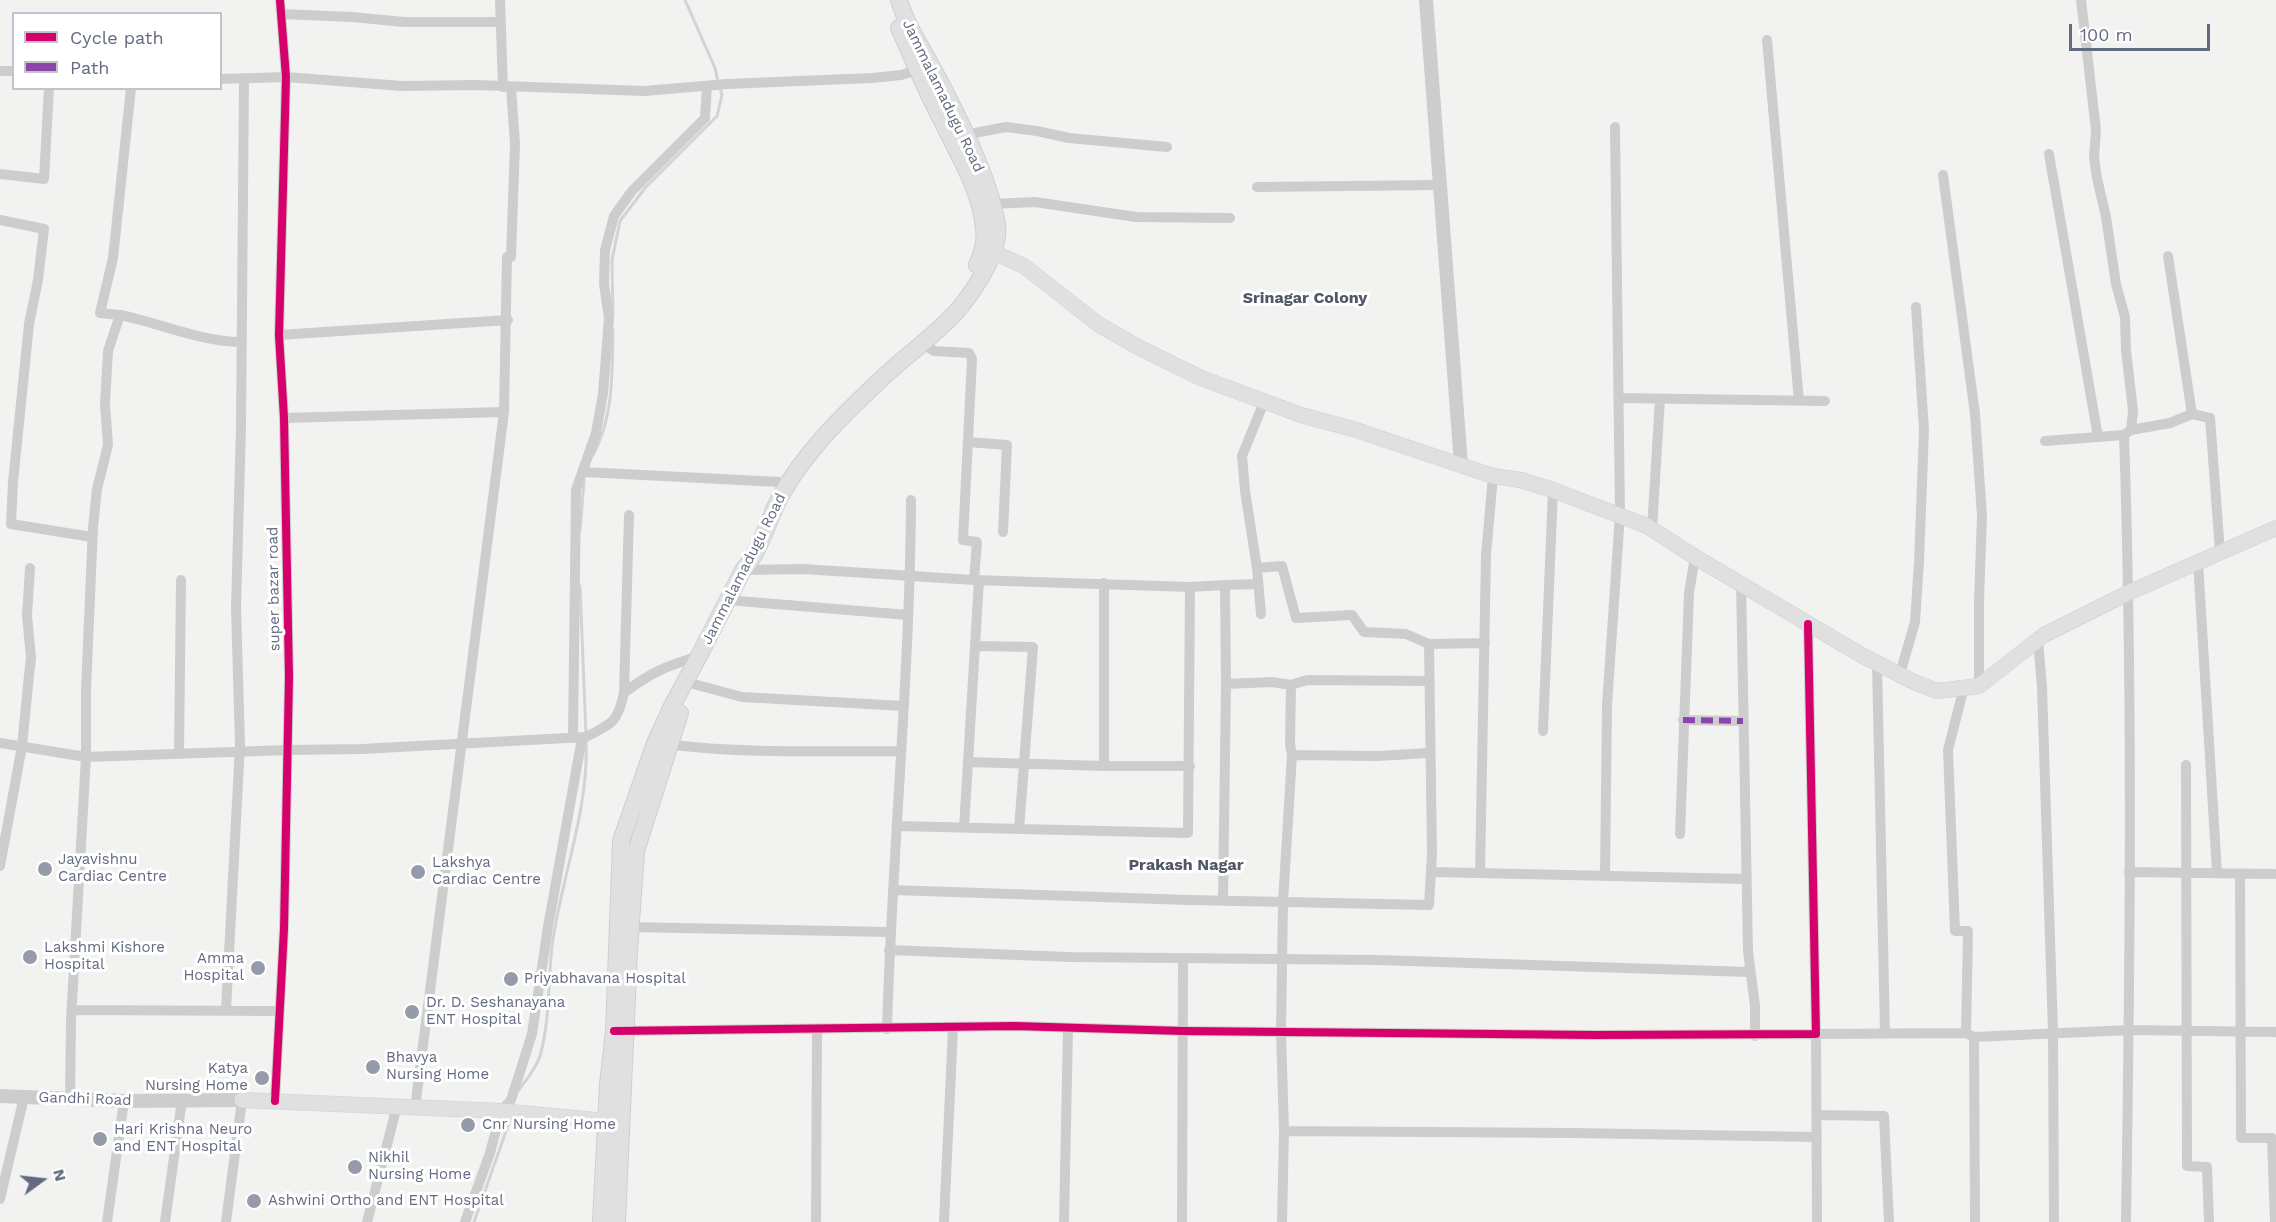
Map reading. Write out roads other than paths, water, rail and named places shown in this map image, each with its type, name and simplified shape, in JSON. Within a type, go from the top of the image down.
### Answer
[{"type":"main road","points":[[748,566],[746,554],[779,482],[804,444],[834,410],[948,308],[988,250],[983,216],[967,155],[925,68],[892,13],[889,0]]},
{"type":"main road","name":"Jammalamadugu Road","points":[[601,1222],[606,1121],[620,1031],[624,927],[621,840],[662,744],[672,706],[690,683],[699,656],[731,601],[780,498],[804,460],[848,410],[955,313],[978,280],[988,250],[998,238],[993,204],[967,155],[964,135],[925,68],[899,0]]},
{"type":"main road","points":[[988,250],[1024,266],[1098,324],[1201,378],[1264,402],[1493,476],[1521,480],[1553,490],[1620,514],[1652,529],[1695,557],[1877,663],[1914,682],[1938,691],[1972,686],[2038,640],[2130,592],[2276,528]]},
{"type":"main road","points":[[690,683],[731,601]]},
{"type":"main road","points":[[617,1222],[620,1031]]},
{"type":"main road","points":[[242,1100],[501,1111],[606,1121]]},
{"type":"street","name":"super bazar road","points":[[275,1101],[284,929],[290,677],[284,418],[279,335],[286,77],[280,0]]},
{"type":"street","points":[[415,1108],[504,412],[508,320],[507,257],[511,257],[515,144],[507,87],[500,0]]},
{"type":"street","points":[[1426,0],[1461,465]]},
{"type":"street","points":[[2081,0],[2096,129],[2094,158],[2116,284],[2125,317],[2126,350],[2133,411],[2128,433],[2129,1030],[2126,1222]]},
{"type":"street","points":[[281,14],[404,22],[501,22]]},
{"type":"street","points":[[1767,40],[1799,401]]},
{"type":"street","points":[[222,79],[286,77],[402,86],[644,91],[715,85],[872,78],[901,75],[925,68]]},
{"type":"street","points":[[226,1010],[240,752],[236,608],[241,426],[243,80]]},
{"type":"street","points":[[465,1222],[490,1154],[501,1111],[510,1100],[532,1034],[578,738],[576,490],[596,433],[603,394],[609,318],[604,284],[605,250],[614,216],[632,191],[705,118],[715,85]]},
{"type":"street","points":[[0,174],[44,179],[49,90]]},
{"type":"street","points":[[130,90],[113,258],[100,312],[152,322],[223,342],[241,342]]},
{"type":"street","points":[[964,135],[1006,127],[1069,138],[1167,147]]},
{"type":"street","points":[[1605,876],[1607,705],[1620,514],[1615,127]]},
{"type":"street","points":[[2049,154],[2098,437]]},
{"type":"street","points":[[1943,175],[1976,414],[1982,516],[1972,686],[1948,750],[1955,931],[1968,931],[1975,1222]]},
{"type":"street","points":[[1257,187],[1440,185]]},
{"type":"street","points":[[993,204],[1035,202],[1136,217],[1230,218]]},
{"type":"street","points":[[0,220],[44,229],[38,280],[29,324],[6,523],[92,537]]},
{"type":"street","points":[[2168,256],[2192,414]]},
{"type":"street","points":[[1900,674],[1915,622],[1919,562],[1924,430],[1916,307]]},
{"type":"street","points":[[70,1099],[72,1010],[86,757],[86,690],[92,537],[97,489],[108,445],[105,404],[108,351],[120,315]]},
{"type":"street","points":[[279,335],[508,320]]},
{"type":"street","points":[[922,343],[934,351],[970,354],[972,359],[963,540],[977,542],[976,646],[964,828]]},
{"type":"street","points":[[1618,398],[1825,401]]},
{"type":"street","points":[[1652,529],[1660,399]]},
{"type":"street","points":[[1261,614],[1242,456],[1264,402]]},
{"type":"street","points":[[284,418],[504,412]]},
{"type":"street","points":[[2045,441],[2128,433],[2170,423],[2192,414],[2210,418],[2220,552]]},
{"type":"street","points":[[968,442],[1007,446],[1004,532]]},
{"type":"street","points":[[584,472],[779,482]]},
{"type":"street","points":[[1480,873],[1486,555],[1493,476]]},
{"type":"street","points":[[1543,731],[1553,490]]},
{"type":"street","points":[[887,1029],[889,950],[910,576],[911,500]]},
{"type":"street","points":[[0,742],[86,757],[362,749],[578,738],[613,722],[624,693],[629,515]]},
{"type":"street","points":[[1680,834],[1689,593],[1695,557]]},
{"type":"street","points":[[2198,562],[2217,873]]},
{"type":"street","points":[[748,566],[976,580],[1190,587],[1258,584]]},
{"type":"street","points":[[1257,568],[1282,566],[1296,618],[1352,615],[1364,632],[1406,634],[1429,644],[1485,643]]},
{"type":"street","points":[[0,866],[22,746],[31,658],[27,615],[30,568]]},
{"type":"street","points":[[179,753],[181,580]]},
{"type":"street","points":[[1104,583],[1104,766]]},
{"type":"street","points":[[1741,583],[1746,879],[1749,972],[1755,1006],[1755,1036]]},
{"type":"street","points":[[1223,900],[1225,585]]},
{"type":"street","points":[[897,826],[1188,833],[1190,587]]},
{"type":"street","points":[[731,601],[908,615]]},
{"type":"street","points":[[1808,624],[1816,1034],[1817,1222]]},
{"type":"street","points":[[2038,640],[2042,687],[2053,1032],[2054,1222]]},
{"type":"street","points":[[893,890],[1430,905],[1432,872],[1429,644]]},
{"type":"street","points":[[976,646],[1033,647],[1019,829]]},
{"type":"street","points":[[624,693],[661,668],[699,656]]},
{"type":"street","points":[[1877,663],[1885,1034]]},
{"type":"street","points":[[1226,684],[1272,682],[1291,685],[1307,680],[1429,681]]},
{"type":"street","points":[[690,683],[742,697],[904,706]]},
{"type":"street","points":[[1281,1222],[1284,1131],[1281,1032],[1283,902],[1292,755],[1290,744],[1291,685]]},
{"type":"street","points":[[1683,720],[1743,721]]},
{"type":"street","points":[[662,744],[809,752],[901,751]]},
{"type":"street","points":[[1292,755],[1377,756],[1429,753]]},
{"type":"street","points":[[968,762],[1104,766],[1190,765]]},
{"type":"street","points":[[2186,765],[2187,1166],[2207,1167],[2209,1222]]},
{"type":"street","points":[[1432,872],[1746,879]]},
{"type":"street","points":[[2129,872],[2276,874]]},
{"type":"street","points":[[2240,874],[2241,1138],[2272,1138],[2275,1222]]},
{"type":"street","points":[[624,927],[890,932]]},
{"type":"street","points":[[889,950],[1069,957],[1390,960],[1749,972]]},
{"type":"street","points":[[1182,1222],[1183,958]]},
{"type":"street","points":[[72,1010],[279,1011]]},
{"type":"street","points":[[945,1222],[953,1028]]},
{"type":"street","points":[[620,1031],[1068,1028],[1755,1036],[1970,1035],[2129,1030],[2276,1032]]},
{"type":"street","points":[[1064,1222],[1068,1028]]},
{"type":"street","points":[[816,1222],[817,1030]]},
{"type":"street","name":"Gandhi Road","points":[[0,1096],[124,1101],[242,1100]]},
{"type":"street","points":[[0,1199],[24,1097]]},
{"type":"street","points":[[165,1222],[182,1100]]},
{"type":"street","points":[[226,1222],[242,1100]]},
{"type":"street","points":[[107,1222],[124,1101]]},
{"type":"street","points":[[367,1222],[397,1106]]},
{"type":"street","points":[[1817,1115],[1884,1116],[1889,1222]]},
{"type":"street","points":[[1284,1131],[1572,1132],[1817,1137]]},
{"type":"waterway","points":[[685,0],[715,68],[718,82]]},
{"type":"waterway","points":[[613,315],[612,260],[620,221],[645,188],[717,116],[722,95],[720,88]]},
{"type":"waterway","points":[[593,455],[600,440],[608,410],[612,378],[613,330]]},
{"type":"waterway","points":[[580,531],[584,481]]},
{"type":"waterway","points":[[580,586],[586,735]]},
{"type":"waterway","points":[[518,1091],[536,1065],[543,1043],[552,946],[579,819],[586,768],[586,742]]},
{"type":"waterway","points":[[474,1222],[511,1117]]},
{"type":"place","name":"Jayavishnu Cardiac Centre","points":[[45,869]]},
{"type":"place","name":"Lakshya Cardiac Centre","points":[[418,872]]},
{"type":"place","name":"Lakshmi Kishore Hospital","points":[[30,957]]},
{"type":"place","name":"Amma Hospital","points":[[258,968]]},
{"type":"place","name":"Priyabhavana Hospital","points":[[511,979]]},
{"type":"place","name":"Dr. D. Seshanayana ENT Hospital","points":[[412,1012]]},
{"type":"place","name":"Bhavya Nursing Home","points":[[373,1067]]},
{"type":"place","name":"Katya Nursing Home","points":[[262,1078]]},
{"type":"place","name":"Cnr Nursing Home","points":[[468,1125]]},
{"type":"place","name":"Hari Krishna Neuro and ENT Hospital","points":[[100,1139]]},
{"type":"place","name":"Nikhil Nursing Home","points":[[355,1167]]},
{"type":"place","name":"Ashwini Ortho and ENT Hospital","points":[[254,1201]]},
{"type":"district","name":"Srinagar Colony","points":[[1305,298]]},
{"type":"district","name":"Prakash Nagar","points":[[1186,865]]}]
